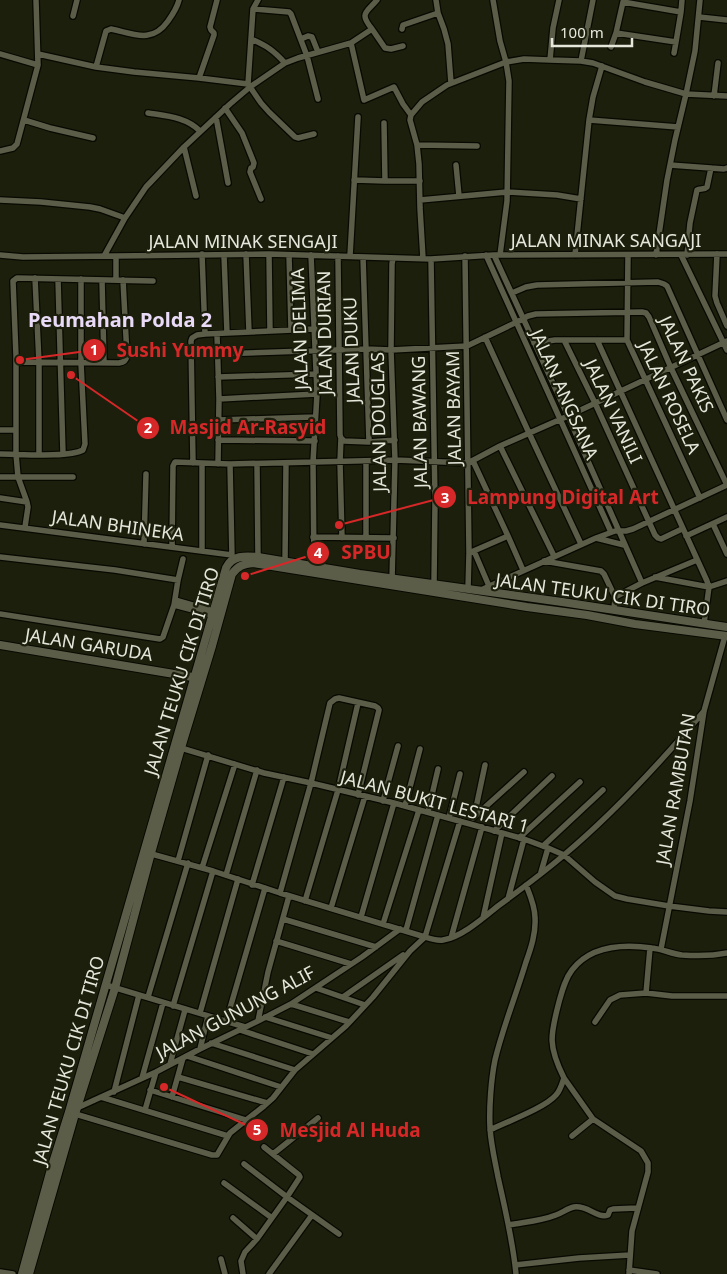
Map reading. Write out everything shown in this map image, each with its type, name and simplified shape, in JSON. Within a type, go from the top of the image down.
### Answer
[{"type":"street","points":[[0,151],[13,148],[17,144],[38,65],[36,0]]},
{"type":"street","points":[[73,16],[77,0]]},
{"type":"street","points":[[96,67],[106,31],[111,29],[142,36],[156,33],[164,27],[175,12],[179,0]]},
{"type":"street","points":[[200,78],[214,35],[210,27],[217,0]]},
{"type":"street","points":[[258,0],[253,9],[250,86],[269,112],[295,137],[314,134]]},
{"type":"street","points":[[377,0],[366,11],[366,21],[385,48],[391,49],[403,46]]},
{"type":"street","points":[[436,0],[448,44],[451,83]]},
{"type":"street","points":[[493,0],[500,41],[506,62],[509,108],[507,192],[497,255],[534,343],[642,583]]},
{"type":"street","points":[[550,60],[553,28],[559,0]]},
{"type":"street","points":[[581,61],[593,0]]},
{"type":"street","points":[[615,0],[681,12]]},
{"type":"street","points":[[674,53],[682,0]]},
{"type":"street","points":[[656,255],[670,165],[695,51],[700,0]]},
{"type":"street","points":[[611,47],[623,1]]},
{"type":"street","points":[[253,9],[289,12],[302,39],[318,99]]},
{"type":"street","points":[[402,29],[403,25],[438,13]]},
{"type":"street","points":[[698,17],[727,20]]},
{"type":"street","points":[[104,256],[125,218],[146,187],[200,131],[250,86],[285,63],[351,43],[372,29]]},
{"type":"street","points":[[616,32],[676,42]]},
{"type":"street","points":[[302,39],[308,36],[312,37],[318,52]]},
{"type":"street","points":[[251,39],[275,51],[285,63]]},
{"type":"street","points":[[351,43],[364,100],[394,87],[410,115],[417,145],[423,258]]},
{"type":"street","points":[[0,54],[38,65]]},
{"type":"street","points":[[38,54],[96,67],[200,78],[250,86]]},
{"type":"street","points":[[410,115],[422,102],[451,83],[506,62],[524,59],[581,61],[602,66],[645,82],[686,94],[727,96]]},
{"type":"street","points":[[714,96],[718,63]]},
{"type":"street","points":[[576,255],[589,120],[602,66]]},
{"type":"street","points":[[225,108],[242,133],[254,163],[254,167],[250,172],[261,199]]},
{"type":"street","points":[[148,113],[175,117],[195,126],[200,131]]},
{"type":"street","points":[[216,116],[228,184]]},
{"type":"street","points":[[350,256],[358,116]]},
{"type":"street","points":[[24,120],[93,138]]},
{"type":"street","points":[[589,120],[678,127]]},
{"type":"street","points":[[384,123],[386,182]]},
{"type":"street","points":[[417,145],[477,146]]},
{"type":"street","points":[[184,147],[196,196]]},
{"type":"street","points":[[670,165],[727,168]]},
{"type":"street","points":[[456,166],[459,196]]},
{"type":"street","points":[[711,168],[707,187],[697,190],[684,255],[712,321],[725,342],[727,350]]},
{"type":"street","points":[[354,180],[386,182],[420,181]]},
{"type":"street","points":[[420,200],[507,192],[557,195],[581,199]]},
{"type":"street","points":[[0,200],[100,209],[125,218]]},
{"type":"street","points":[[202,254],[205,334]]},
{"type":"street","points":[[246,254],[248,332]]},
{"type":"street","points":[[268,254],[270,331]]},
{"type":"street","name":"JALAN MINAK SENGAJI","points":[[0,255],[268,254],[393,258],[486,255]]},
{"type":"street","points":[[717,254],[715,296],[727,326]]},
{"type":"street","name":"JALAN MINAK SANGAJI","points":[[486,255],[727,254]]},
{"type":"street","points":[[224,255],[227,333]]},
{"type":"street","points":[[289,255],[291,329]]},
{"type":"street","name":"JALAN DELIMA","points":[[311,255],[317,394],[313,462],[314,570]]},
{"type":"street","name":"JALAN ANGSANA","points":[[486,255],[611,532]]},
{"type":"street","points":[[627,340],[628,255]]},
{"type":"street","points":[[116,256],[116,280]]},
{"type":"street","name":"JALAN DURIAN","points":[[338,256],[342,538]]},
{"type":"street","name":"JALAN BAYAM","points":[[465,256],[472,552],[468,589]]},
{"type":"street","name":"JALAN DUKU","points":[[363,257],[369,442]]},
{"type":"street","name":"JALAN DOUGLAS","points":[[392,582],[395,460],[391,350],[393,258]]},
{"type":"street","name":"JALAN BAWANG","points":[[431,258],[435,461],[434,584]]},
{"type":"street","points":[[25,527],[28,507],[18,477],[16,454],[16,362],[13,281],[17,278],[35,278],[153,281]]},
{"type":"street","points":[[35,278],[39,363],[39,454]]},
{"type":"street","points":[[58,279],[63,454]]},
{"type":"street","points":[[0,454],[63,454],[84,450],[81,280]]},
{"type":"street","points":[[102,280],[104,363]]},
{"type":"street","points":[[16,362],[124,362],[126,360],[123,280]]},
{"type":"street","points":[[512,293],[526,287],[537,286],[658,282],[664,284],[667,286],[727,420]]},
{"type":"street","points":[[703,299],[715,296]]},
{"type":"street","name":"JALAN PAKIS","points":[[517,322],[536,314],[549,313],[646,313],[727,485]]},
{"type":"street","points":[[712,321],[722,316]]},
{"type":"street","name":"JALAN ANGSANA","points":[[218,354],[366,349],[391,350],[467,346],[517,322]]},
{"type":"street","points":[[193,463],[191,341],[194,336],[315,329]]},
{"type":"street","points":[[217,334],[218,464]]},
{"type":"street","points":[[485,337],[581,544]]},
{"type":"street","name":"JALAN ROSELA","points":[[534,343],[555,340],[627,340],[700,498]]},
{"type":"street","name":"JALAN VANILI","points":[[564,340],[655,535],[661,539],[682,529]]},
{"type":"street","points":[[597,340],[709,588],[704,623]]},
{"type":"street","name":"JALAN ANGSANA","points":[[470,462],[500,446],[725,342]]},
{"type":"street","points":[[218,377],[316,374]]},
{"type":"street","points":[[219,399],[317,394]]},
{"type":"street","points":[[218,420],[315,417]]},
{"type":"street","points":[[0,430],[16,430]]},
{"type":"street","points":[[341,438],[344,440],[369,442],[395,440]]},
{"type":"street","points":[[218,440],[315,441]]},
{"type":"street","points":[[500,446],[554,556]]},
{"type":"street","points":[[172,547],[174,464],[178,462],[202,464],[395,460],[470,462],[508,536],[523,570]]},
{"type":"street","points":[[366,462],[366,538]]},
{"type":"street","points":[[285,562],[286,463]]},
{"type":"street","points":[[202,464],[202,551]]},
{"type":"street","points":[[230,464],[232,558]]},
{"type":"street","points":[[257,464],[258,557]]},
{"type":"street","points":[[144,544],[146,474]]},
{"type":"street","points":[[0,477],[73,477]]},
{"type":"street","points":[[508,536],[472,552],[492,593],[523,570],[611,532],[630,530],[727,485]]},
{"type":"street","points":[[0,498],[27,502]]},
{"type":"street","points":[[686,536],[727,518]]},
{"type":"street","name":"JALAN BHINEKA","points":[[0,524],[202,551],[232,558]]},
{"type":"street","points":[[713,524],[726,550]]},
{"type":"street","points":[[313,537],[394,538]]},
{"type":"street","points":[[596,538],[624,545]]},
{"type":"street","name":"JALAN TEUKU CIK DI TIRO","points":[[22,1274],[32,1250],[73,1111],[106,985],[181,748],[213,613],[226,568],[232,558],[242,556],[285,562],[314,570]]},
{"type":"street","points":[[0,557],[115,570],[178,580]]},
{"type":"street","points":[[0,614],[162,639],[174,603],[183,559]]},
{"type":"street","points":[[615,597],[655,577],[697,560]]},
{"type":"street","points":[[544,561],[601,571],[615,597],[614,609]]},
{"type":"street","name":"JALAN TEUKU CIK DI TIRO","points":[[73,1111],[115,988],[147,853],[199,678],[232,574],[236,568],[244,563],[253,562],[392,582],[492,593],[635,624],[726,633]]},
{"type":"street","points":[[655,577],[709,588],[727,580]]},
{"type":"street","name":"JALAN TEUKU CIK DI TIRO","points":[[392,582],[434,584],[614,609],[704,623],[726,633]]},
{"type":"street","points":[[174,603],[213,613]]},
{"type":"street","points":[[586,606],[588,615]]},
{"type":"street","name":"JALAN RAMBUTAN","points":[[661,949],[690,801],[704,711],[726,633]]},
{"type":"street","name":"JALAN GARUDA","points":[[0,646],[199,678]]},
{"type":"street","points":[[280,893],[330,703],[339,698],[378,708],[380,712],[362,796],[331,908]]},
{"type":"street","points":[[305,901],[338,790],[358,703]]},
{"type":"street","points":[[147,853],[178,860],[252,885],[441,941],[464,932],[564,855],[621,802],[672,749],[704,711]]},
{"type":"street","points":[[383,801],[398,746]]},
{"type":"street","name":"JALAN BUKIT LESTARI 1","points":[[181,748],[284,777],[460,821],[472,821],[482,827],[522,839],[564,855],[595,882],[615,896],[669,906],[727,912]]},
{"type":"street","points":[[405,806],[420,749]]},
{"type":"street","points":[[178,860],[208,755]]},
{"type":"street","points":[[202,868],[235,764]]},
{"type":"street","points":[[472,821],[484,765]]},
{"type":"street","points":[[428,812],[438,769]]},
{"type":"street","points":[[226,875],[257,770]]},
{"type":"street","points":[[472,821],[524,772]]},
{"type":"street","points":[[449,818],[460,774]]},
{"type":"street","points":[[494,831],[552,776]]},
{"type":"street","points":[[252,885],[284,777]]},
{"type":"street","points":[[508,899],[522,839],[580,782]]},
{"type":"street","points":[[541,873],[545,847],[603,790]]},
{"type":"street","points":[[361,917],[394,803]]},
{"type":"street","points":[[383,924],[419,810]]},
{"type":"street","points":[[403,930],[438,815]]},
{"type":"street","points":[[343,997],[410,950],[425,937],[460,821]]},
{"type":"street","points":[[451,938],[482,827]]},
{"type":"street","points":[[482,918],[502,833]]},
{"type":"street","points":[[148,998],[188,863]]},
{"type":"street","points":[[173,1006],[213,871]]},
{"type":"street","points":[[200,1013],[238,879]]},
{"type":"street","points":[[516,1274],[509,1225],[493,1149],[489,1108],[495,1063],[502,1033],[518,990],[534,931],[534,908],[526,885]]},
{"type":"street","points":[[226,1022],[265,888]]},
{"type":"street","points":[[258,1021],[268,972],[289,896]]},
{"type":"street","points":[[283,919],[376,947]]},
{"type":"street","name":"JALAN GUNUNG ALIF","points":[[73,1111],[156,1072],[291,1004],[403,930]]},
{"type":"street","points":[[276,941],[351,964]]},
{"type":"street","points":[[657,1274],[629,1272],[632,1231],[648,1172],[645,1156],[593,1120],[564,1078],[553,1050],[554,1020],[568,976],[572,970],[581,960],[606,948],[619,946],[661,949],[679,955],[709,956],[727,953]]},
{"type":"street","points":[[646,993],[650,948]]},
{"type":"street","points":[[73,1111],[217,1155],[228,1136],[267,1103],[295,1070],[349,1022],[410,950]]},
{"type":"street","points":[[106,985],[200,1013],[313,1054]]},
{"type":"street","points":[[316,988],[365,1005]]},
{"type":"street","points":[[595,1022],[610,1000],[620,995],[646,993],[672,996],[727,996]]},
{"type":"street","points":[[114,1092],[139,995]]},
{"type":"street","points":[[142,1078],[163,1002]]},
{"type":"street","points":[[291,1004],[349,1022]]},
{"type":"street","points":[[170,1064],[185,1010]]},
{"type":"street","points":[[200,1049],[208,1016]]},
{"type":"street","points":[[265,1017],[332,1038]]},
{"type":"street","points":[[211,1043],[295,1070]]},
{"type":"street","points":[[172,1097],[185,1057],[281,1087]]},
{"type":"street","points":[[144,1110],[156,1072]]},
{"type":"street","points":[[178,1076],[267,1103]]},
{"type":"street","points":[[490,1130],[546,1103],[556,1096],[564,1078]]},
{"type":"street","points":[[150,1090],[246,1120]]},
{"type":"street","points":[[101,1097],[228,1136]]},
{"type":"street","points":[[273,1154],[318,1118]]},
{"type":"street","points":[[572,1136],[593,1120]]},
{"type":"street","points":[[242,1274],[241,1261],[243,1256],[300,1177],[264,1147]]},
{"type":"street","points":[[244,1164],[339,1234]]},
{"type":"street","points":[[224,1183],[272,1218]]},
{"type":"street","points":[[509,1225],[551,1217],[573,1207],[588,1209],[602,1216],[608,1215],[613,1208],[637,1208]]},
{"type":"street","points":[[270,1274],[312,1215]]},
{"type":"street","points":[[233,1218],[257,1239]]},
{"type":"street","name":"JALAN TEUKU CIK DI TIRO","points":[[29,1274],[32,1250]]},
{"type":"street","points":[[515,1265],[630,1255]]},
{"type":"street","points":[[221,1259],[225,1274]]},
{"type":"street","points":[[0,1272],[13,1274]]},
{"type":"place","name":"Sushi Yummy","points":[[20,360]]},
{"type":"place","name":"Masjid Ar-Rasyid","points":[[71,375]]},
{"type":"place","name":"Lampung Digital Art","points":[[339,525]]},
{"type":"place","name":"SPBU","points":[[245,576]]},
{"type":"place","name":"Mesjid Al Huda","points":[[164,1087]]},
{"type":"district","name":"Peumahan Polda 2","points":[[120,319]]}]
